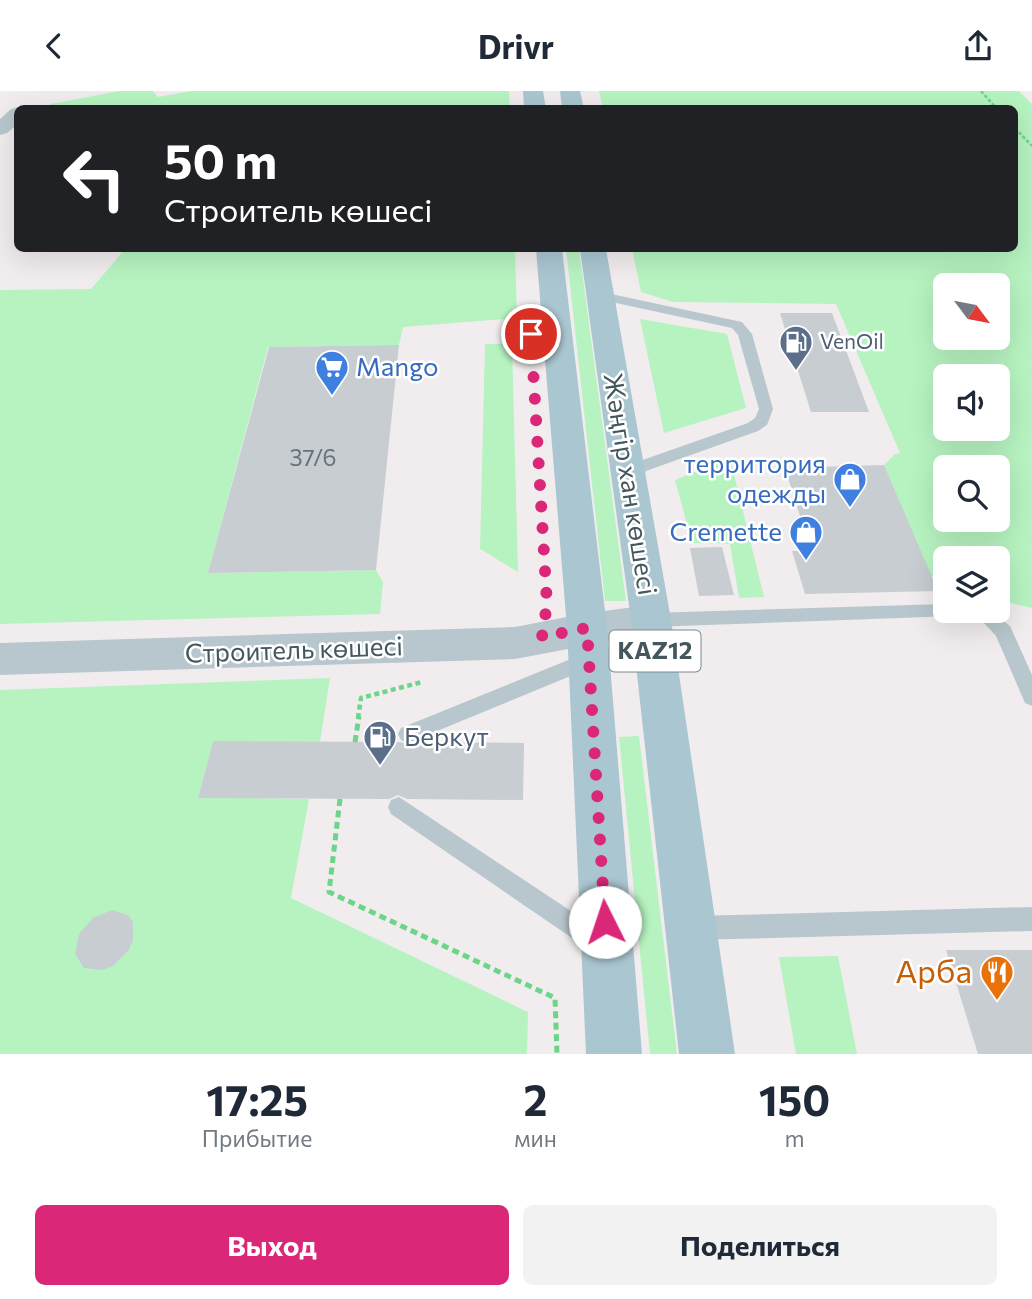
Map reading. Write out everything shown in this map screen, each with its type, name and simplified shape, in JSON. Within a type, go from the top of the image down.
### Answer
[{"type":"main road","name":"Жәңгір хан көшесі","points":[[549,252],[588,644],[614,1054]]},
{"type":"main road","name":"Жәңгір хан көшесі","points":[[593,252],[651,620],[707,1054]]},
{"type":"street","points":[[0,129],[14,114]]},
{"type":"street","name":"Строитель көшесі","points":[[0,659],[515,643],[588,644],[651,620]]},
{"type":"lane","points":[[599,289],[607,297],[737,325],[745,334],[766,409],[762,421],[753,427],[640,467],[630,484]]},
{"type":"lane","points":[[651,620],[933,611]]},
{"type":"lane","points":[[995,623],[1003,631],[1032,698]]},
{"type":"lane","points":[[408,734],[588,644]]},
{"type":"lane","points":[[399,807],[607,949]]},
{"type":"lane","points":[[691,928],[1032,919]]},
{"type":"path","points":[[981,91],[993,105]]},
{"type":"path","points":[[1018,131],[1032,146]]},
{"type":"path","points":[[355,742],[361,698],[425,681]]},
{"type":"path","points":[[340,799],[329,892],[555,998],[558,1054]]},
{"type":"green space","points":[[119,91],[153,91],[158,97],[191,91],[509,91],[510,105],[49,105]]},
{"type":"green space","points":[[599,91],[1019,91],[1032,104],[1032,608],[1010,603],[1010,546],[933,546],[931,576],[884,465],[895,454],[900,453],[836,304],[673,302],[641,292],[633,252],[1018,252],[1018,105],[602,105]]},
{"type":"green space","points":[[122,252],[515,252],[517,318],[403,327],[399,345],[268,347],[208,573],[376,570],[383,582],[380,614],[0,624],[0,290],[91,289]]},
{"type":"green space","points":[[566,252],[579,252],[626,601],[605,601]]},
{"type":"green space","points":[[640,319],[727,334],[746,408],[664,433]]},
{"type":"green space","points":[[485,344],[512,344],[518,572],[480,549]]},
{"type":"green space","points":[[730,458],[764,597],[739,598],[730,544],[692,543],[675,480]]},
{"type":"green space","points":[[330,678],[320,742],[213,741],[198,797],[309,799],[291,898],[528,1012],[527,1054],[0,1054],[0,690]]},
{"type":"green space","points":[[639,736],[677,1054],[650,1054],[619,737]]},
{"type":"green space","points":[[838,956],[857,1054],[796,1054],[779,957]]},
{"type":"building","points":[[780,313],[832,313],[869,412],[811,412]]},
{"type":"building","points":[[399,345],[376,570],[208,573],[269,347]]},
{"type":"building","name":"территория одежды","points":[[884,465],[933,579],[933,591],[805,594],[792,551],[811,551],[785,468]]},
{"type":"building","points":[[722,547],[734,595],[699,596],[690,548]]},
{"type":"building","points":[[213,741],[400,742],[409,745],[417,742],[524,743],[523,800],[407,799],[398,795],[389,799],[198,798]]},
{"type":"building","points":[[112,910],[128,915],[133,922],[133,940],[129,950],[113,966],[103,970],[84,968],[75,954],[79,934],[93,918]]},
{"type":"building","name":"Арба","points":[[946,950],[1032,950],[1032,1054],[978,1054]]},
{"type":"place","name":"VenOil","points":[[796,372]]},
{"type":"place","name":"Mango","points":[[332,397]]},
{"type":"place","name":"территория одежды","points":[[850,509]]},
{"type":"place","name":"Cremette","points":[[806,562]]},
{"type":"place","name":"Беркут","points":[[380,767]]},
{"type":"place","name":"Арба","points":[[997,1002]]},
{"type":"route","points":[[531,334],[547,604],[542,637],[587,628],[605,922]]}]
